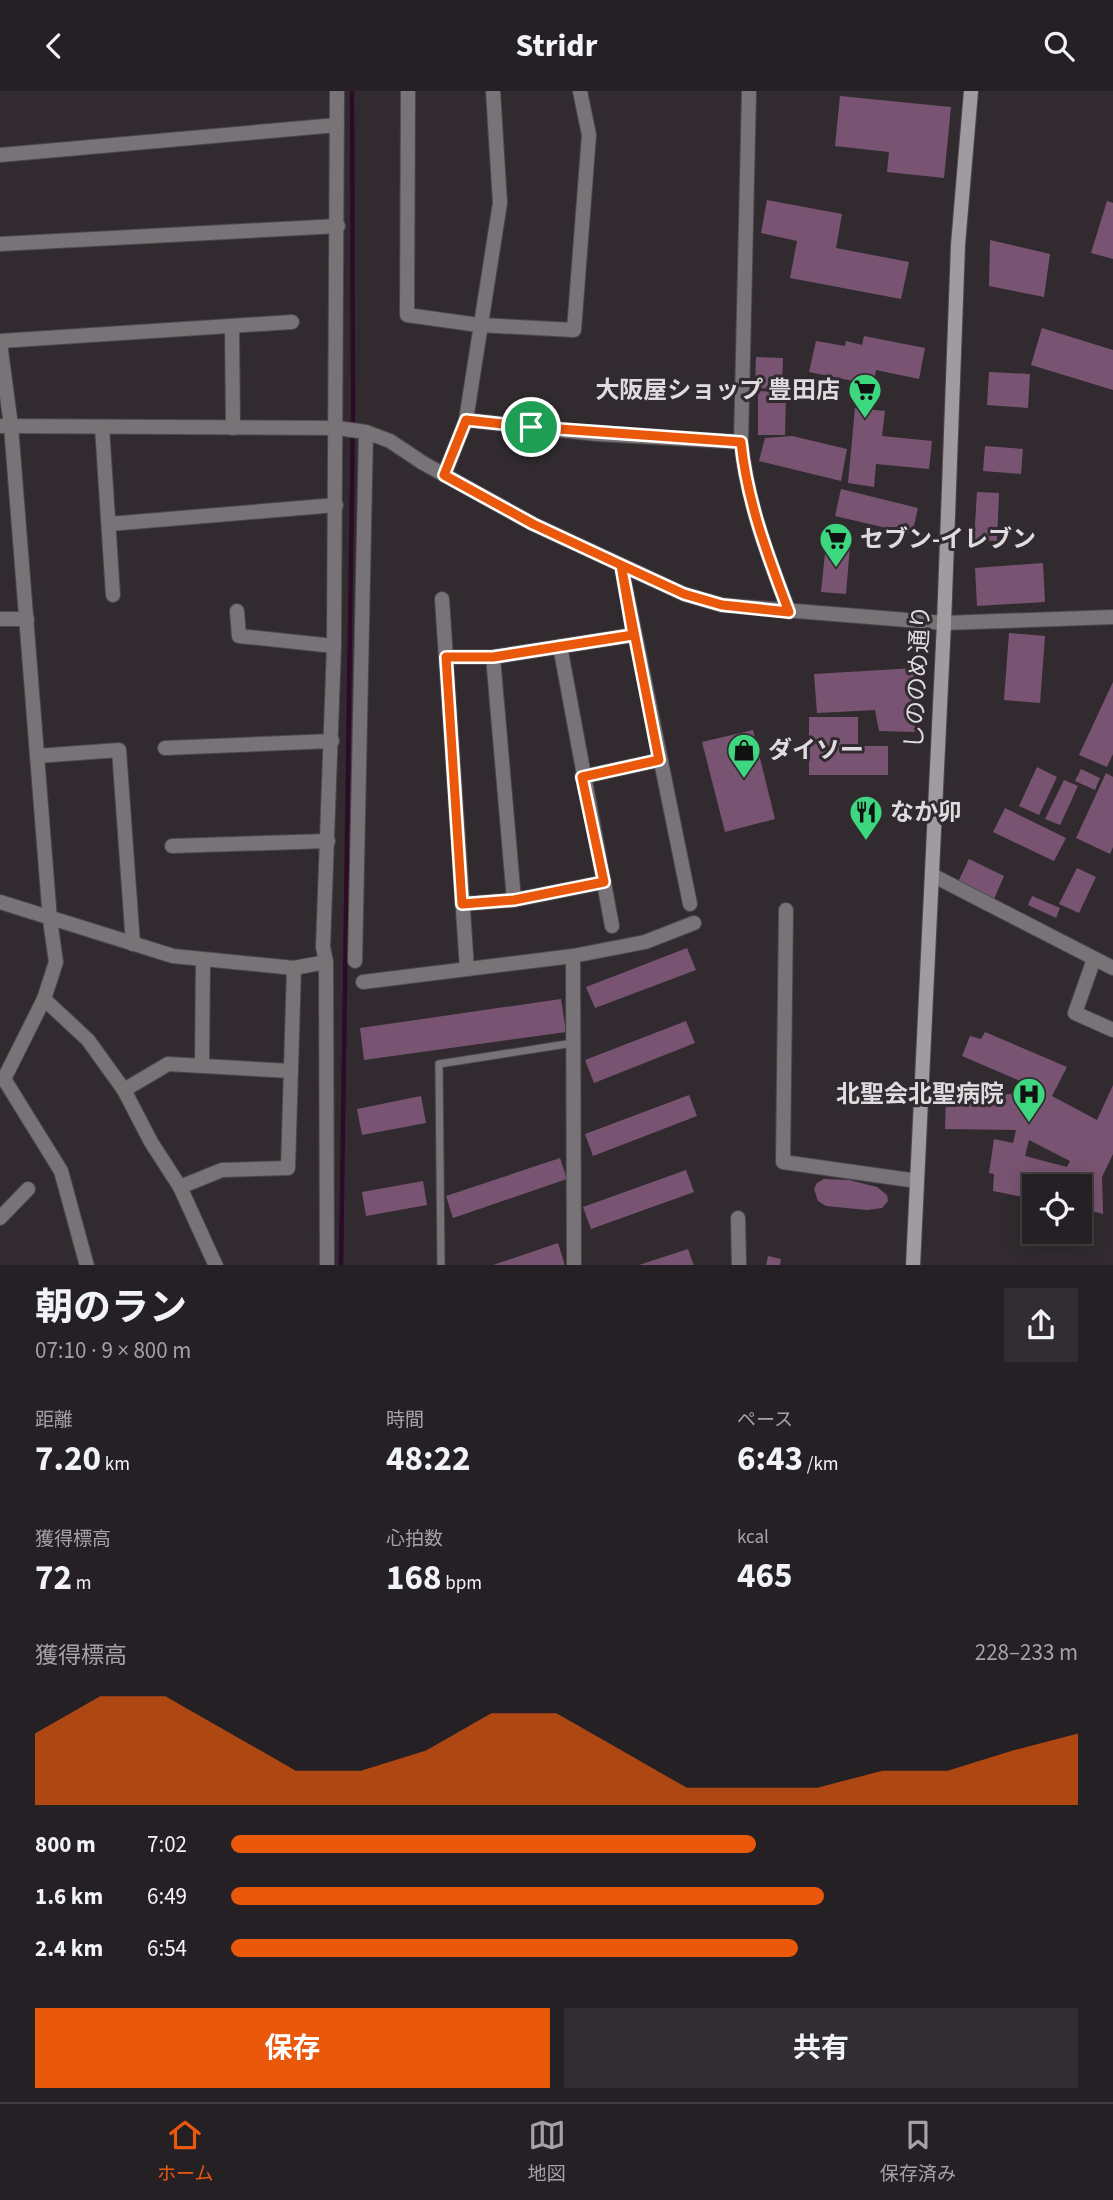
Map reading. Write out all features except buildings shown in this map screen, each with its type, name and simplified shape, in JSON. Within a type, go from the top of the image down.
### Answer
[{"type":"main road","name":"しののめ通り","points":[[913,1265],[944,623],[958,245],[971,91]]},
{"type":"street","points":[[327,1265],[326,962],[323,947],[332,741],[340,429],[337,91]]},
{"type":"street","points":[[408,91],[407,315],[479,325],[574,330],[589,135],[580,91]]},
{"type":"street","points":[[444,475],[466,420],[500,203],[493,91]]},
{"type":"street","points":[[749,91],[741,442],[745,477],[755,520],[789,612]]},
{"type":"street","points":[[0,155],[337,125]]},
{"type":"street","points":[[0,244],[338,226]]},
{"type":"street","points":[[87,1265],[61,1171],[4,1079],[44,999],[57,962],[50,920],[27,619],[5,426],[0,342],[292,322]]},
{"type":"street","points":[[232,326],[233,428]]},
{"type":"street","points":[[466,420],[597,434],[741,442]]},
{"type":"street","points":[[5,426],[340,429],[363,432],[390,442],[533,524],[684,594],[722,605],[944,623],[1113,617]]},
{"type":"street","points":[[102,427],[113,594]]},
{"type":"street","points":[[355,961],[363,432]]},
{"type":"street","points":[[108,524],[336,505]]},
{"type":"street","points":[[621,565],[633,635],[690,904]]},
{"type":"street","points":[[442,599],[467,969]]},
{"type":"street","points":[[237,611],[239,636],[334,646]]},
{"type":"street","points":[[0,619],[27,619]]},
{"type":"street","points":[[446,657],[493,657],[633,635]]},
{"type":"street","points":[[560,646],[582,777],[612,926]]},
{"type":"street","points":[[493,657],[514,900]]},
{"type":"street","points":[[165,748],[332,741]]},
{"type":"street","points":[[37,756],[119,750],[133,944]]},
{"type":"street","points":[[582,777],[659,760]]},
{"type":"street","points":[[172,846],[328,841]]},
{"type":"street","points":[[932,876],[1113,968]]},
{"type":"street","points":[[462,904],[514,900],[604,882]]},
{"type":"street","points":[[0,902],[50,920],[173,956],[295,968],[326,962]]},
{"type":"street","points":[[786,910],[783,1162],[917,1181]]},
{"type":"street","points":[[363,982],[573,956],[645,942],[694,923]]},
{"type":"street","points":[[573,956],[574,1265]]},
{"type":"street","points":[[1094,958],[1074,1013],[1113,1030]]},
{"type":"street","points":[[202,1066],[203,960]]},
{"type":"street","points":[[180,1188],[222,1170],[288,1168],[295,968]]},
{"type":"street","points":[[44,999],[88,1040],[124,1090],[151,1142],[180,1188],[216,1265]]},
{"type":"street","points":[[124,1090],[169,1064],[291,1071]]},
{"type":"street","points":[[0,1218],[28,1189]]},
{"type":"street","points":[[738,1217],[738,1265]]},
{"type":"lane","points":[[441,1265],[439,1064],[573,1043]]},
{"type":"waterway","points":[[341,1265],[353,415],[352,91]]},
{"type":"place","name":"大阪屋ショップ 豊田店","points":[[865,420]]},
{"type":"place","name":"セブン-イレブン","points":[[836,569]]},
{"type":"place","name":"ダイソー","points":[[744,780]]},
{"type":"place","name":"なか卯","points":[[866,842]]},
{"type":"place","name":"北聖会北聖病院","points":[[1029,1124]]},
{"type":"route","points":[[531,427],[466,420],[444,475],[533,524],[621,565],[633,635],[493,657],[446,657],[462,904],[514,900],[604,882],[582,777],[659,760],[621,565],[684,594],[722,605],[789,612],[755,520],[745,477],[741,442],[597,434],[531,427]]}]
